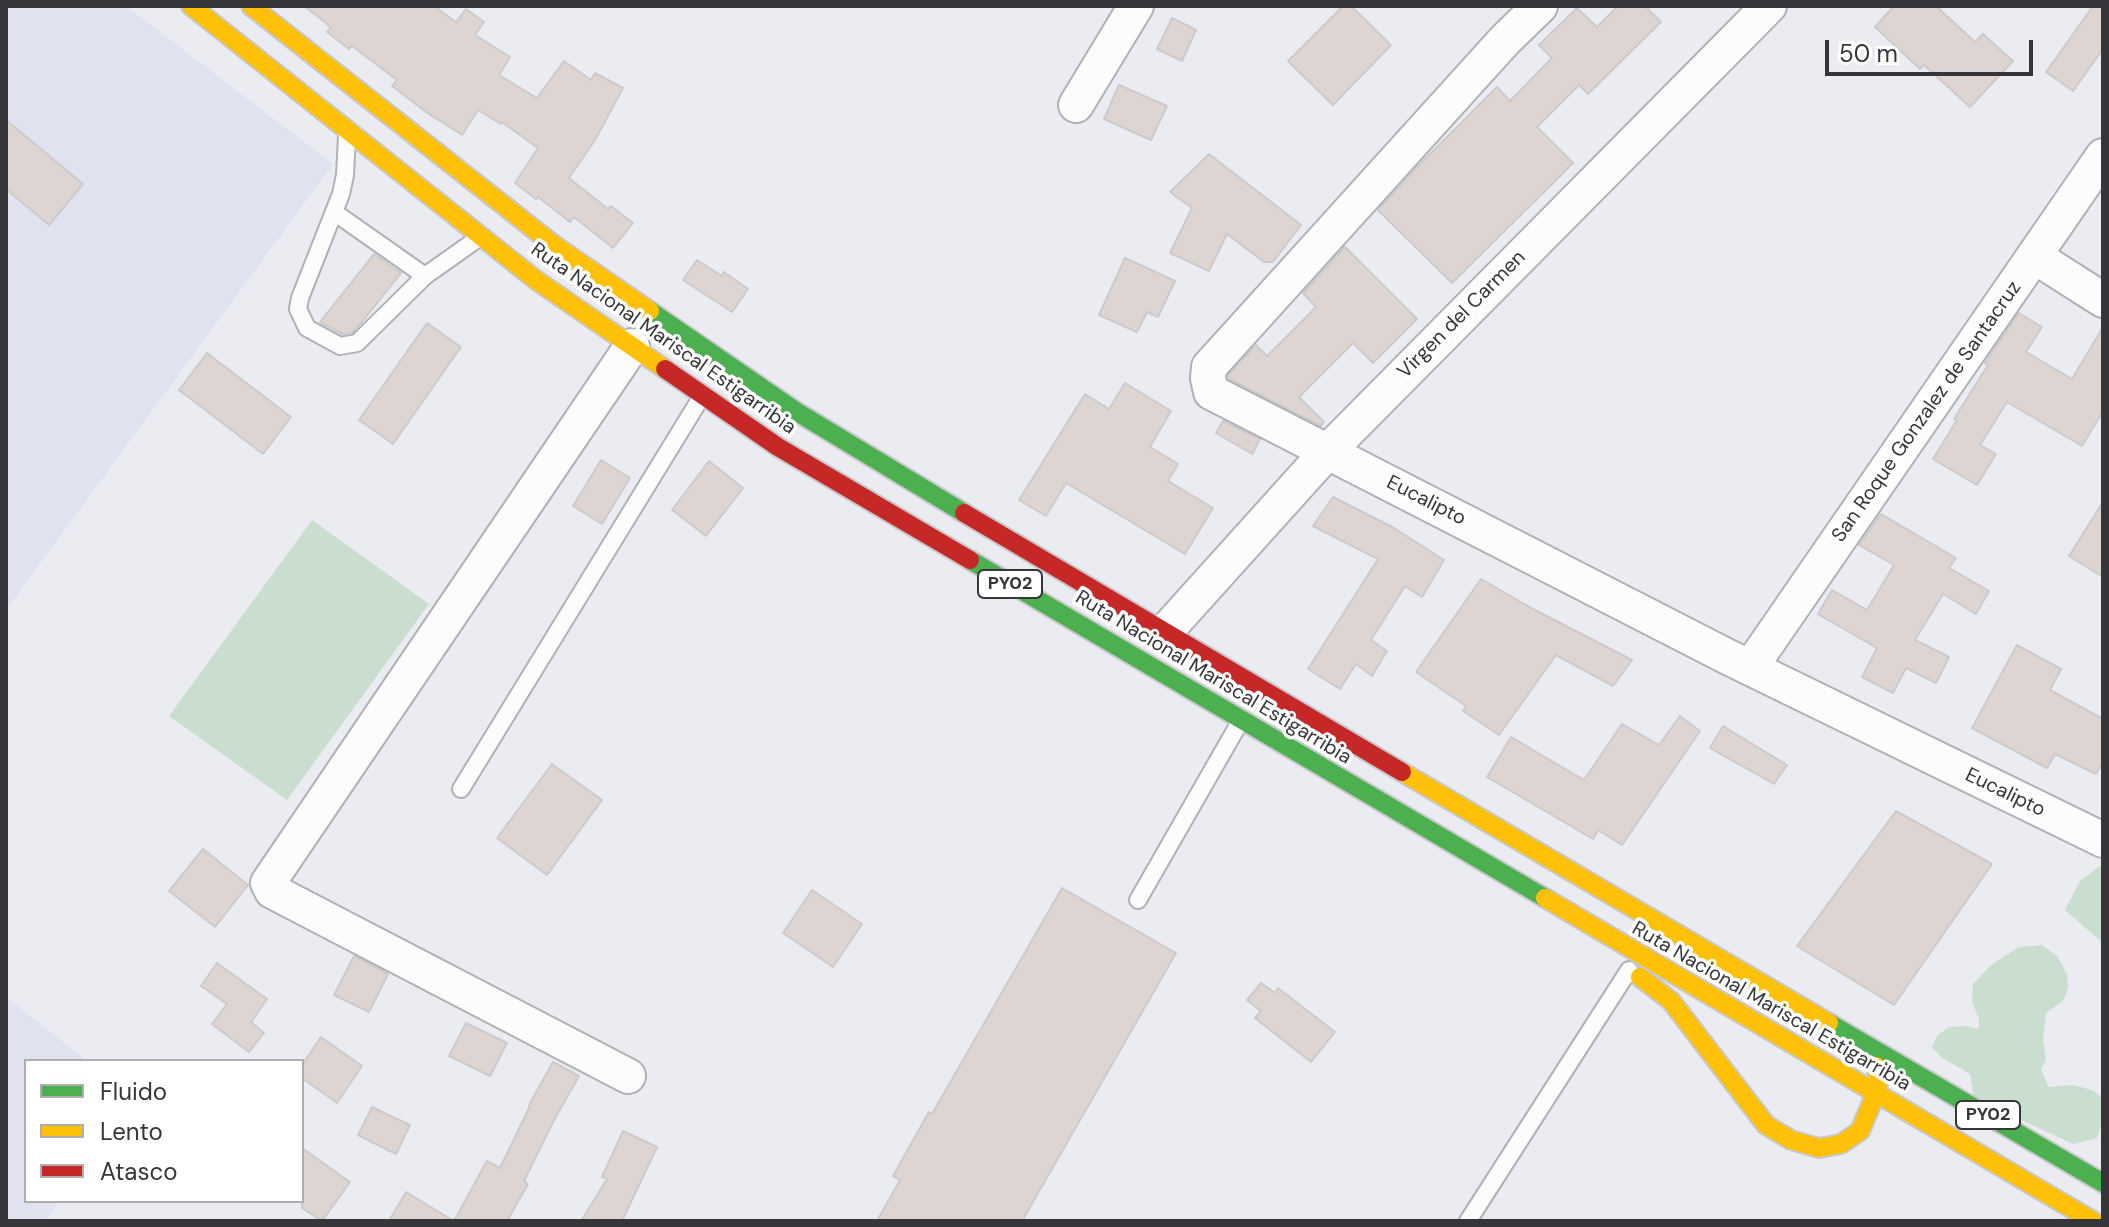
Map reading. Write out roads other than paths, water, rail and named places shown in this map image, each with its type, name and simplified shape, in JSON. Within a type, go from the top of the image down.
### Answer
[{"type":"highway","name":"Ruta Nacional Mariscal Estigarribia","points":[[191,6],[536,280],[778,447],[2093,1221]]},
{"type":"highway","name":"Ruta Nacional Mariscal Estigarribia","points":[[251,6],[554,245],[797,412],[1164,633],[2103,1183]]},
{"type":"highway","points":[[1440,838],[1549,918],[1671,1001],[1766,1125],[1791,1140],[1819,1148],[1841,1144],[1860,1131],[1879,1079],[1873,1048]]},
{"type":"street","points":[[1076,105],[1136,6]]},
{"type":"street","name":"Eucalipto","points":[[1540,6],[1505,40],[1209,367],[1211,392],[1750,668],[2103,840]]},
{"type":"street","name":"Virgen del Carmen","points":[[1164,633],[1328,451],[1769,6]]},
{"type":"street","name":"San Roque Gonzalez de Santacruz","points":[[1750,668],[2103,156]]},
{"type":"street","points":[[2034,256],[2103,300]]},
{"type":"street","points":[[628,1076],[272,891],[268,883],[632,346]]},
{"type":"lane","points":[[348,130],[345,175],[298,309],[301,319],[317,335],[340,346],[357,343],[425,276],[481,237]]},
{"type":"lane","points":[[334,212],[425,276]]},
{"type":"lane","points":[[461,789],[703,395]]},
{"type":"lane","points":[[1138,900],[1241,721]]},
{"type":"lane","points":[[1468,1221],[1629,970]]}]
